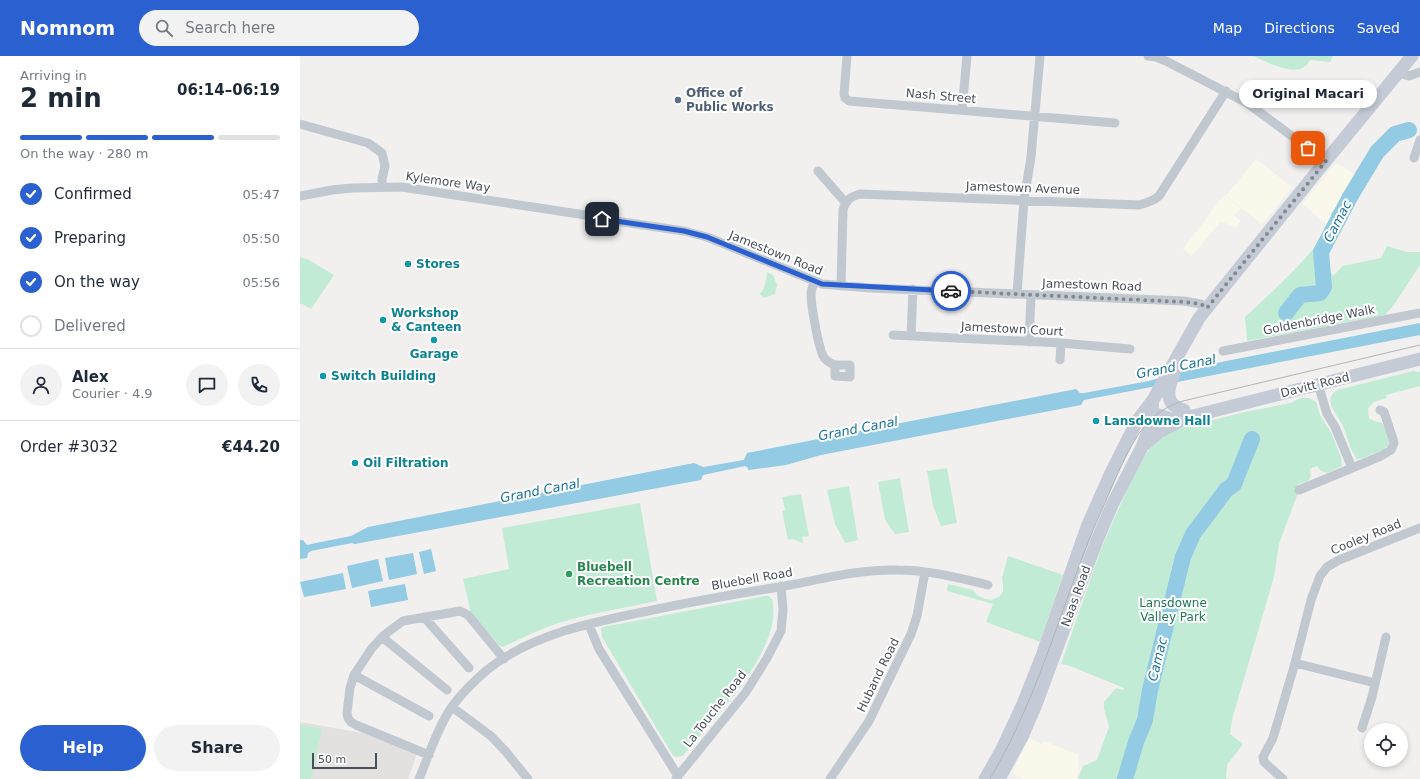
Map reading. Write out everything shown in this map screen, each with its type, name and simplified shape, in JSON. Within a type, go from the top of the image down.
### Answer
[{"type":"main road","name":"Naas Road","points":[[985,779],[1024,704],[1087,527],[1110,475],[1137,421],[1152,405],[1164,386],[1196,323],[1207,308],[1412,56]]},
{"type":"main road","name":"Davitt Road","points":[[1152,405],[1171,419],[1186,413],[1209,411],[1420,359]]},
{"type":"main road","points":[[1142,447],[1159,432],[1186,413],[1177,408],[1172,402],[1164,386]]},
{"type":"main road","name":"Naas Road","points":[[999,779],[1022,737],[1036,707],[1097,540],[1113,503],[1142,447],[1150,427],[1152,405]]},
{"type":"street","name":"Nash Street","points":[[847,56],[845,98],[849,101],[1115,124]]},
{"type":"street","points":[[962,110],[967,56]]},
{"type":"street","points":[[1017,294],[1024,200],[1031,157],[1040,56]]},
{"type":"street","points":[[1152,56],[1247,103],[1326,161]]},
{"type":"street","points":[[1398,73],[1409,76],[1420,72]]},
{"type":"street","name":"Jamestown Avenue","points":[[845,202],[852,196],[860,194],[1139,205],[1154,201],[1159,196],[1226,92]]},
{"type":"street","points":[[300,124],[368,143],[382,153],[386,166],[382,179],[382,187]]},
{"type":"street","points":[[1414,158],[1420,140]]},
{"type":"street","points":[[818,171],[845,202],[843,210],[841,286]]},
{"type":"street","name":"Kylemore Way","points":[[300,196],[332,190],[382,187],[414,189],[592,216]]},
{"type":"street","name":"Jamestown Road","points":[[602,219],[684,231],[707,237],[822,284],[1184,302],[1201,304],[1207,308]]},
{"type":"street","points":[[814,282],[811,295],[812,305],[823,357],[835,365]]},
{"type":"street","points":[[911,336],[913,289]]},
{"type":"street","points":[[1029,342],[1031,295]]},
{"type":"street","name":"Goldenbridge Walk","points":[[1222,351],[1420,313]]},
{"type":"street","name":"Jamestown Court","points":[[893,336],[1061,343],[1130,349]]},
{"type":"street","points":[[1060,360],[1061,343]]},
{"type":"street","points":[[1318,384],[1327,414],[1335,427],[1352,468]]},
{"type":"street","points":[[1299,490],[1389,453],[1394,443],[1384,412],[1380,410]]},
{"type":"street","name":"Cooley Road","points":[[1283,779],[1264,762],[1263,757],[1273,738],[1295,663],[1311,600],[1320,576],[1327,566],[1339,560],[1420,528]]},
{"type":"street","name":"Bluebell Road","points":[[420,779],[438,732],[452,707],[470,685],[488,670],[513,653],[553,636],[619,617],[832,576],[898,570],[925,572],[988,585]]},
{"type":"street","name":"Huband Road","points":[[830,779],[869,721],[911,634],[917,616],[925,572]]},
{"type":"street","name":"La Touche Road","points":[[589,625],[599,649],[677,778],[746,692],[767,658],[781,631],[783,610],[781,586]]},
{"type":"street","points":[[429,755],[356,725],[348,718],[347,713],[354,676],[372,648],[382,637],[403,621],[455,611],[463,612],[468,615],[504,659]]},
{"type":"street","points":[[424,617],[469,668]]},
{"type":"street","points":[[382,637],[447,690]]},
{"type":"street","points":[[1362,728],[1386,637]]},
{"type":"street","points":[[1295,663],[1375,683]]},
{"type":"street","points":[[354,676],[429,716]]},
{"type":"street","points":[[452,707],[491,736],[528,779]]},
{"type":"shaded area","points":[[1256,159],[1292,187],[1262,224],[1226,196]]},
{"type":"shaded area","points":[[1336,163],[1365,182],[1332,228],[1302,204]]},
{"type":"shaded area","points":[[1224,195],[1241,209],[1234,215],[1240,221],[1235,228],[1221,221],[1192,256],[1183,249]]},
{"type":"shaded area","points":[[300,722],[374,735],[417,754],[408,779],[300,779]]},
{"type":"shaded area","points":[[1029,738],[1042,744],[1044,741],[1079,755],[1077,779],[1023,779],[1012,773]]},
{"type":"green space","points":[[1253,56],[1333,56],[1330,62],[1310,60],[1306,66],[1292,70]]},
{"type":"green space","points":[[1359,177],[1367,178],[1321,266],[1329,269],[1333,276],[1343,266],[1381,258],[1387,246],[1407,252],[1420,252],[1420,265],[1393,306],[1385,315],[1247,341],[1245,317],[1292,273],[1323,237],[1332,224],[1331,214]]},
{"type":"green space","points":[[300,257],[309,260],[334,275],[311,309],[300,303]]},
{"type":"green space","points":[[767,272],[773,275],[777,285],[775,294],[764,298],[760,294],[767,278]]},
{"type":"green space","points":[[1413,371],[1420,372],[1420,386],[1386,395],[1387,398],[1374,402],[1368,408],[1369,418],[1382,423],[1385,428],[1389,438],[1387,447],[1366,457],[1357,459],[1343,426],[1332,408],[1330,398],[1332,394],[1337,390]]},
{"type":"green space","name":"Lansdowne Valley Park","points":[[1300,398],[1309,398],[1316,402],[1320,415],[1332,434],[1341,458],[1342,466],[1327,473],[1321,471],[1317,466],[1310,469],[1311,476],[1309,480],[1298,484],[1298,493],[1279,544],[1274,577],[1233,716],[1230,734],[1243,744],[1227,765],[1226,779],[1078,779],[1083,766],[1097,760],[1109,727],[1104,709],[1104,702],[1116,688],[1123,690],[1124,688],[1070,666],[1061,664],[1102,546],[1128,488],[1144,457],[1158,440],[1170,432],[1245,412],[1291,403]]},
{"type":"green space","points":[[947,468],[957,523],[941,526],[933,506],[927,471]]},
{"type":"green space","points":[[900,478],[909,532],[895,534],[885,520],[878,482]]},
{"type":"green space","points":[[849,486],[858,540],[845,543],[835,524],[827,490]]},
{"type":"green space","points":[[801,494],[809,536],[802,537],[803,543],[792,539],[788,540],[782,511],[785,510],[782,497]]},
{"type":"green space","name":"Bluebell Recreation Centre","points":[[640,503],[657,601],[588,615],[558,623],[503,647],[499,645],[471,613],[463,579],[509,569],[502,528]]},
{"type":"green space","points":[[1008,556],[1063,575],[1040,642],[986,622],[993,604],[947,591],[948,584],[973,590],[977,595],[985,599],[992,600],[1000,596],[1003,591],[1002,578]]},
{"type":"green space","points":[[769,596],[773,601],[773,617],[769,637],[750,673],[737,692],[683,756],[675,757],[602,637],[601,629],[603,627]]},
{"type":"green space","points":[[300,724],[322,729],[311,779],[300,779]]},
{"type":"water","points":[[1420,323],[1420,335],[1084,400],[1081,405],[821,455],[786,465],[748,470],[745,466],[703,475],[701,480],[311,551],[308,553],[307,558],[300,559],[300,540],[303,540],[307,545],[351,536],[368,527],[694,463],[703,467],[744,460],[747,453],[1076,389],[1080,393],[1084,393],[1149,381],[1201,366]]},
{"type":"water","points":[[431,549],[436,571],[424,574],[419,552]]},
{"type":"water","points":[[413,553],[417,574],[389,580],[385,558]]},
{"type":"water","points":[[378,559],[383,581],[352,588],[347,566]]},
{"type":"water","points":[[343,573],[346,589],[304,597],[300,582]]},
{"type":"water","points":[[405,584],[408,600],[371,607],[368,591]]},
{"type":"waterway","name":"Camac","points":[[1286,313],[1300,295],[1320,293],[1324,287],[1321,252],[1350,197],[1377,152],[1395,134],[1409,130]]},
{"type":"waterway","name":"Camac","points":[[1125,779],[1136,742],[1145,720],[1150,690],[1183,557],[1193,534],[1226,490],[1234,484],[1252,439]]},
{"type":"tram line","points":[[990,779],[1019,723],[1034,688],[1083,555],[1117,474],[1132,444],[1147,423],[1161,412],[1183,401],[1420,345]]},
{"type":"way so far","points":[[951,291],[1184,302],[1201,304],[1207,308],[1326,161],[1308,148]]},
{"type":"place","name":"Office of Public Works","points":[[678,100]]},
{"type":"place","name":"Original Macari","points":[[1308,148]]},
{"type":"place","name":"Stores","points":[[408,264]]},
{"type":"place","name":"Workshop & Canteen","points":[[383,320]]},
{"type":"place","name":"Garage","points":[[434,340]]},
{"type":"place","name":"Switch Building","points":[[323,376]]},
{"type":"place","name":"Lansdowne Hall","points":[[1096,421]]},
{"type":"place","name":"Oil Filtration","points":[[355,463]]},
{"type":"place","name":"Bluebell Recreation Centre","points":[[569,574]]},
{"type":"route","points":[[602,219],[684,231],[707,237],[822,284],[832,286],[951,291]]},
{"type":"water label","name":"Grand Canal","points":[[1176,366]]},
{"type":"water label","name":"Grand Canal","points":[[858,428]]},
{"type":"water label","name":"Grand Canal","points":[[540,490]]}]
